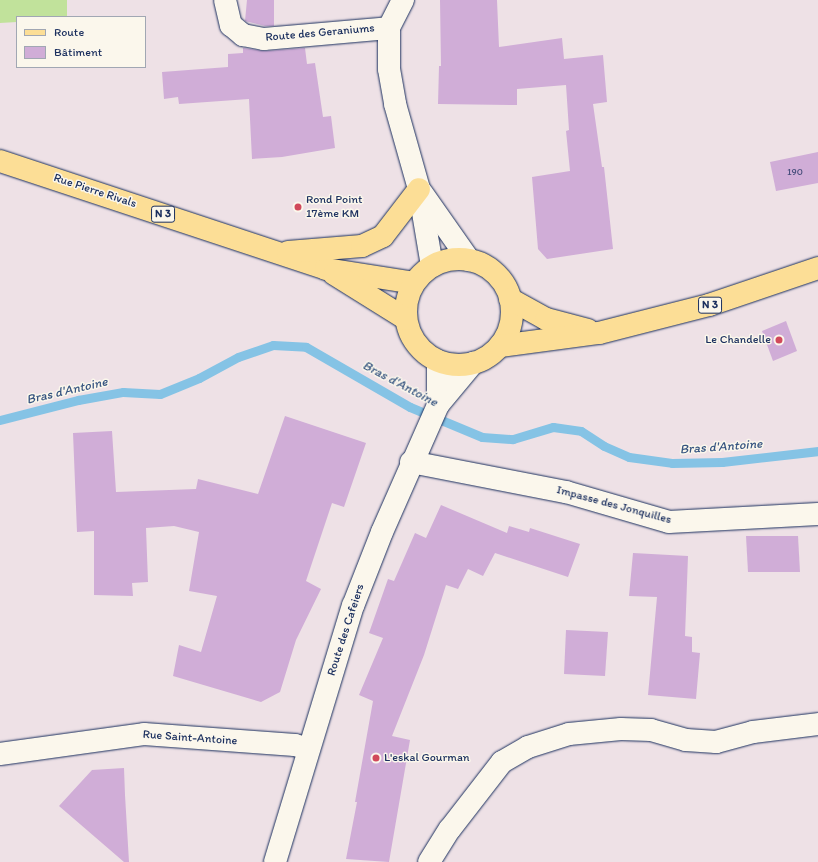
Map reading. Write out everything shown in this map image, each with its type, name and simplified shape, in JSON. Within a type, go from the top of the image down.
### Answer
[{"type":"main road","name":"Rue Pierre Rivals","points":[[0,161],[326,269],[414,284]]},
{"type":"main road","name":"N 3","points":[[276,253],[362,246],[383,236],[419,189]]},
{"type":"main road","points":[[469,260],[483,265],[495,274],[505,285],[510,299],[512,316],[508,332],[500,346],[488,357],[473,363],[456,365],[438,361],[423,351],[416,341],[406,319],[407,301],[414,284],[432,266],[444,261],[469,260]]},
{"type":"main road","name":"N 3","points":[[500,346],[599,333],[709,305],[818,268]]},
{"type":"main road","name":"Rue Pierre Rivals","points":[[326,269],[406,319]]},
{"type":"main road","name":"N 3","points":[[510,299],[546,320],[599,333]]},
{"type":"street","name":"Route des Geraniums","points":[[225,0],[232,25],[243,35],[264,39],[389,28]]},
{"type":"street","name":"Route des Geraniums","points":[[403,0],[389,28],[389,69],[396,104],[419,189],[432,266]]},
{"type":"street","name":"Route des Geraniums","points":[[419,189],[469,260]]},
{"type":"street","name":"Route des Cafeiers","points":[[438,361],[438,405]]},
{"type":"street","name":"Route des Cafeiers","points":[[274,862],[353,606],[420,441],[438,405],[473,363]]},
{"type":"street","name":"Impasse des Jonquilles","points":[[411,462],[566,492],[669,522],[818,514]]},
{"type":"street","points":[[429,862],[450,829],[497,768],[528,747],[569,734],[622,729],[651,730],[686,740],[716,742],[753,732],[818,724]]},
{"type":"street","name":"Rue Saint-Antoine","points":[[0,754],[144,734],[295,745],[308,749]]},
{"type":"green space","points":[[0,0],[67,0],[67,16],[16,16],[16,22],[0,23]]},
{"type":"building","points":[[247,0],[274,0],[274,26],[265,26],[245,21]]},
{"type":"building","points":[[440,0],[497,0],[499,47],[562,38],[564,59],[603,55],[607,102],[593,104],[602,167],[604,167],[613,249],[547,259],[538,249],[532,177],[570,171],[566,131],[569,130],[566,85],[517,89],[517,105],[438,104],[439,66],[441,66]]},
{"type":"building","points":[[243,48],[265,51],[305,48],[307,64],[315,63],[323,117],[331,116],[335,148],[282,157],[252,159],[249,99],[179,104],[178,97],[164,99],[162,72],[228,67],[228,54],[243,53]]},
{"type":"building","points":[[818,152],[818,183],[776,191],[770,162]]},
{"type":"building","name":"Le Chandelle","points":[[786,321],[797,351],[773,361],[762,331]]},
{"type":"building","points":[[285,416],[366,443],[344,507],[332,503],[306,581],[321,589],[296,640],[280,692],[261,702],[173,676],[179,645],[201,652],[217,596],[189,591],[199,532],[174,526],[146,528],[148,582],[132,583],[133,596],[94,595],[94,531],[77,532],[73,433],[112,431],[116,492],[196,489],[198,479],[258,494]]},
{"type":"building","points":[[441,505],[507,533],[509,526],[529,532],[530,528],[580,544],[568,577],[495,553],[483,576],[468,569],[458,589],[446,585],[424,655],[392,736],[410,740],[389,862],[346,859],[357,802],[355,802],[373,701],[359,695],[383,638],[369,633],[388,579],[394,581],[415,533],[426,538]]},
{"type":"building","points":[[746,536],[798,536],[800,572],[748,572]]},
{"type":"building","points":[[633,553],[688,556],[685,636],[692,637],[692,652],[700,653],[696,699],[648,695],[657,597],[629,596]]},
{"type":"building","points":[[566,630],[608,632],[605,676],[564,674]]},
{"type":"building","points":[[124,768],[129,862],[124,862],[59,806],[92,770]]},
{"type":"waterway","name":"Bras d'Antoine","points":[[0,420],[78,400],[123,392],[160,394],[199,378],[238,357],[273,345],[306,347],[410,407],[482,437],[513,439],[553,427],[581,431],[604,446],[629,457],[672,463],[722,462],[818,451]]},
{"type":"place","name":"Rond Point 17ème KM","points":[[298,207]]},
{"type":"place","name":"Le Chandelle","points":[[779,340]]},
{"type":"place","name":"L'eskal Gourman","points":[[376,758]]}]
